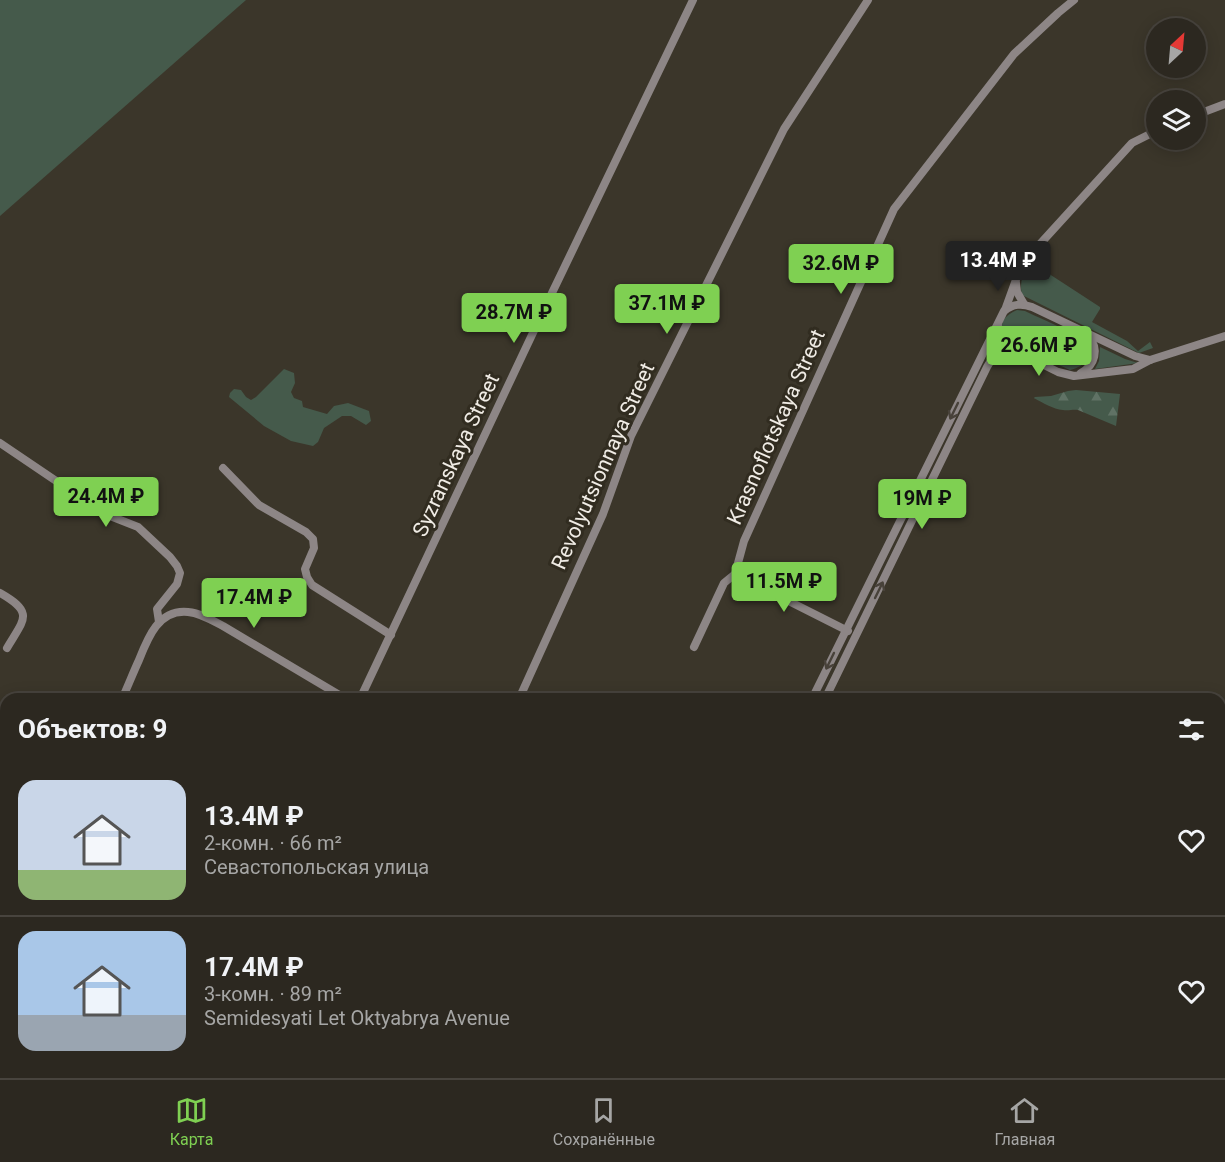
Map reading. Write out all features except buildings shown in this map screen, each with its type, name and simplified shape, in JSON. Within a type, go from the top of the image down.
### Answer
[{"type":"street","name":"Syzranskaya Street","points":[[363,693],[693,0]]},
{"type":"street","name":"Revolyutsionnaya Street","points":[[522,693],[603,513],[631,436],[768,160],[784,129],[868,0]]},
{"type":"street","name":"Krasnoflotskaya Street","points":[[694,647],[724,583],[735,574],[744,540],[894,209],[1014,54],[1074,0]]},
{"type":"street","points":[[1206,111],[1225,104]]},
{"type":"street","points":[[815,693],[1004,311],[1018,274],[1030,255],[1132,143],[1146,136]]},
{"type":"street","points":[[1016,281],[1017,292],[1024,304]]},
{"type":"street","points":[[1004,311],[1016,304],[1024,304],[1083,333],[1135,356],[1150,360]]},
{"type":"street","points":[[999,321],[998,334],[1006,345],[1058,372],[1074,376],[1133,369],[1150,360],[1225,336]]},
{"type":"street","points":[[1074,376],[1087,369],[1094,357],[1094,344],[1083,333]]},
{"type":"street","points":[[828,693],[987,368],[999,352],[1014,350]]},
{"type":"street","points":[[0,443],[105,514],[138,527],[170,556],[180,573],[177,584],[157,609],[159,622]]},
{"type":"street","points":[[223,468],[259,505],[306,532],[313,539],[314,548],[304,569],[312,585],[391,635]]},
{"type":"street","points":[[735,574],[856,636]]},
{"type":"street","points":[[0,594],[16,602],[23,611],[24,618],[7,648]]},
{"type":"street","points":[[124,693],[147,639],[159,622],[166,616],[177,612],[190,612],[205,616],[336,693]]},
{"type":"green space","points":[[0,0],[246,0],[0,216]]},
{"type":"green space","points":[[1037,266],[1100,307],[1092,322],[1127,341],[1138,351],[1150,342],[1153,348],[1139,353],[1022,295],[1023,274],[1027,269]]},
{"type":"green space","points":[[1017,310],[1025,311],[1066,330],[1085,342],[1087,354],[1085,362],[1070,370],[1004,339],[1003,322],[1008,315]]},
{"type":"green space","points":[[1100,347],[1138,363],[1095,369],[1099,361]]},
{"type":"green space","points":[[284,369],[294,373],[295,383],[291,392],[294,398],[302,401],[303,407],[327,414],[334,406],[348,403],[369,411],[371,421],[366,425],[351,416],[342,416],[324,428],[318,442],[313,446],[291,441],[264,426],[229,397],[234,389],[241,390],[251,400]]},
{"type":"green space","points":[[1076,390],[1120,394],[1116,426],[1078,410],[1048,406],[1034,398]]}]
